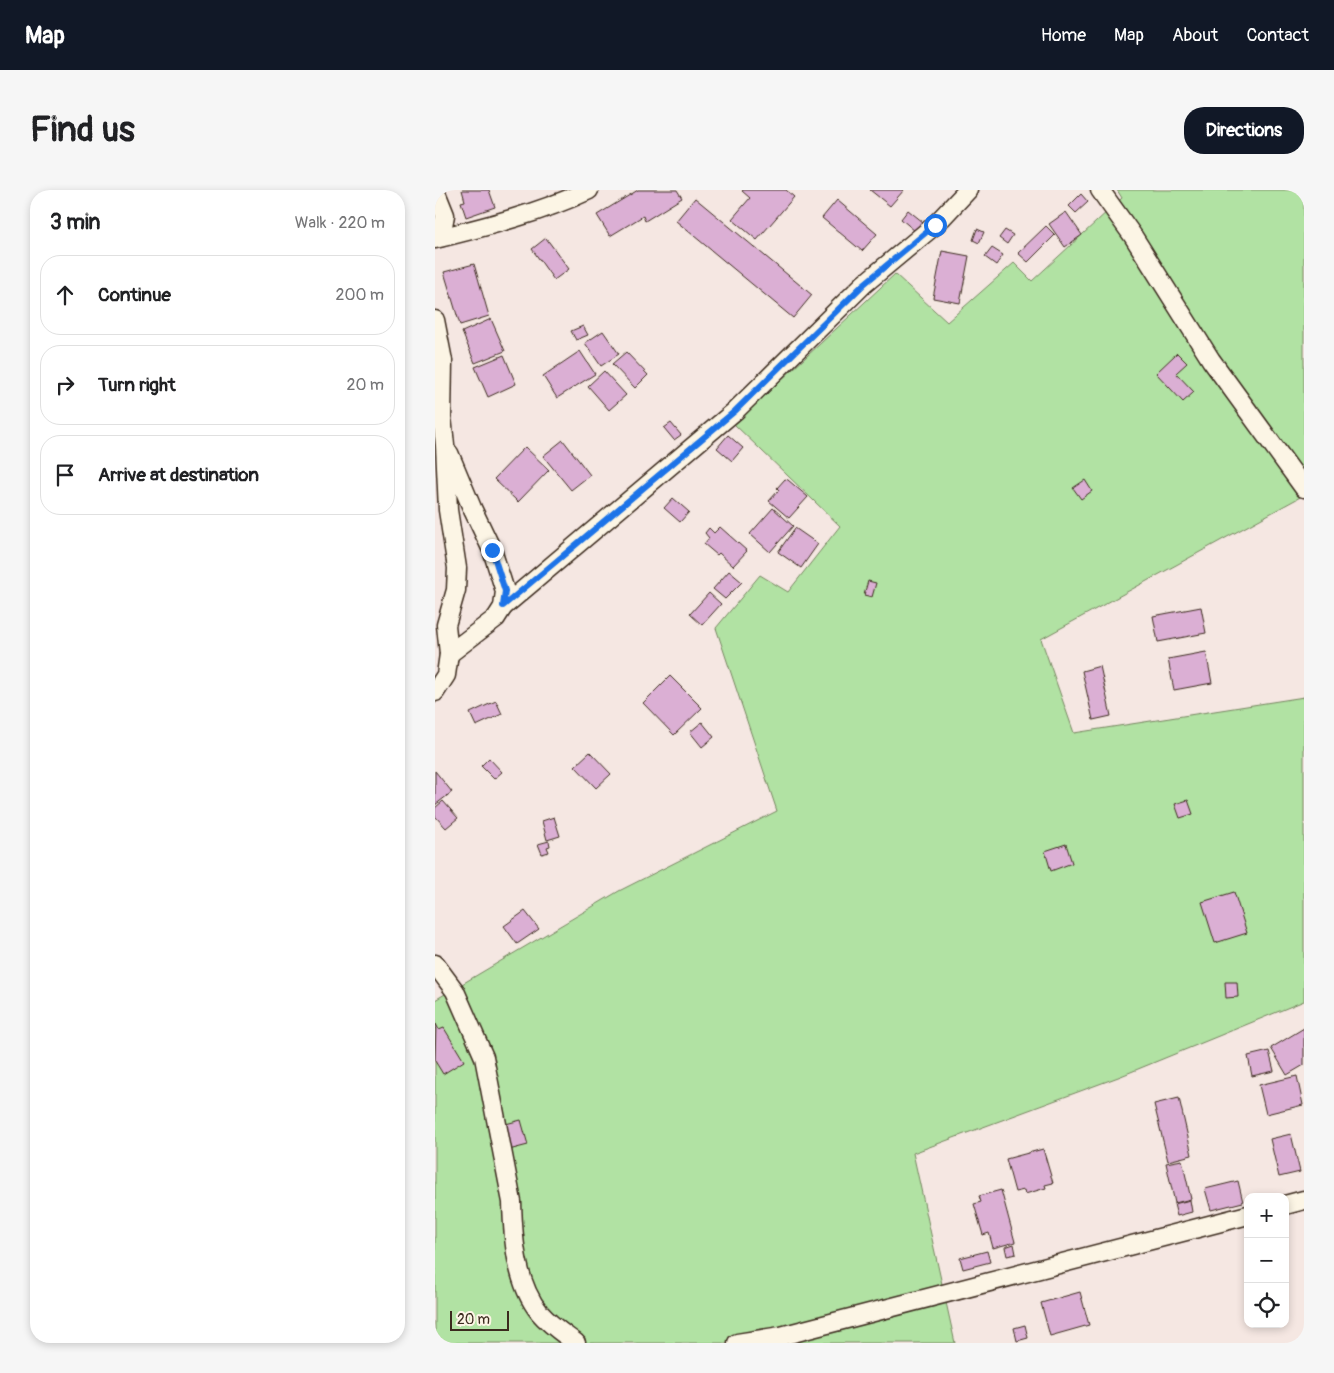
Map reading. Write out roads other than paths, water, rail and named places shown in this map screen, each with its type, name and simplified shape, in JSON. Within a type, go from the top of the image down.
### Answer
[{"type":"street","points":[[435,190],[445,215],[438,238]]},
{"type":"street","points":[[438,238],[538,211],[562,203],[589,190]]},
{"type":"street","points":[[449,654],[496,618],[503,606],[735,411],[864,284],[935,225],[968,190]]},
{"type":"street","points":[[1099,190],[1133,236],[1211,360],[1304,488]]},
{"type":"street","points":[[435,320],[443,361],[443,417],[448,510],[457,568],[456,590],[446,625],[449,654],[446,675],[435,692]]},
{"type":"street","points":[[445,445],[492,550],[505,591],[503,606]]},
{"type":"street","points":[[435,964],[455,991],[484,1057],[512,1202],[515,1247],[523,1282],[529,1298],[541,1315],[576,1343]]},
{"type":"street","points":[[1289,1204],[1304,1200]]},
{"type":"street","points":[[737,1343],[781,1336],[1244,1216]]}]
